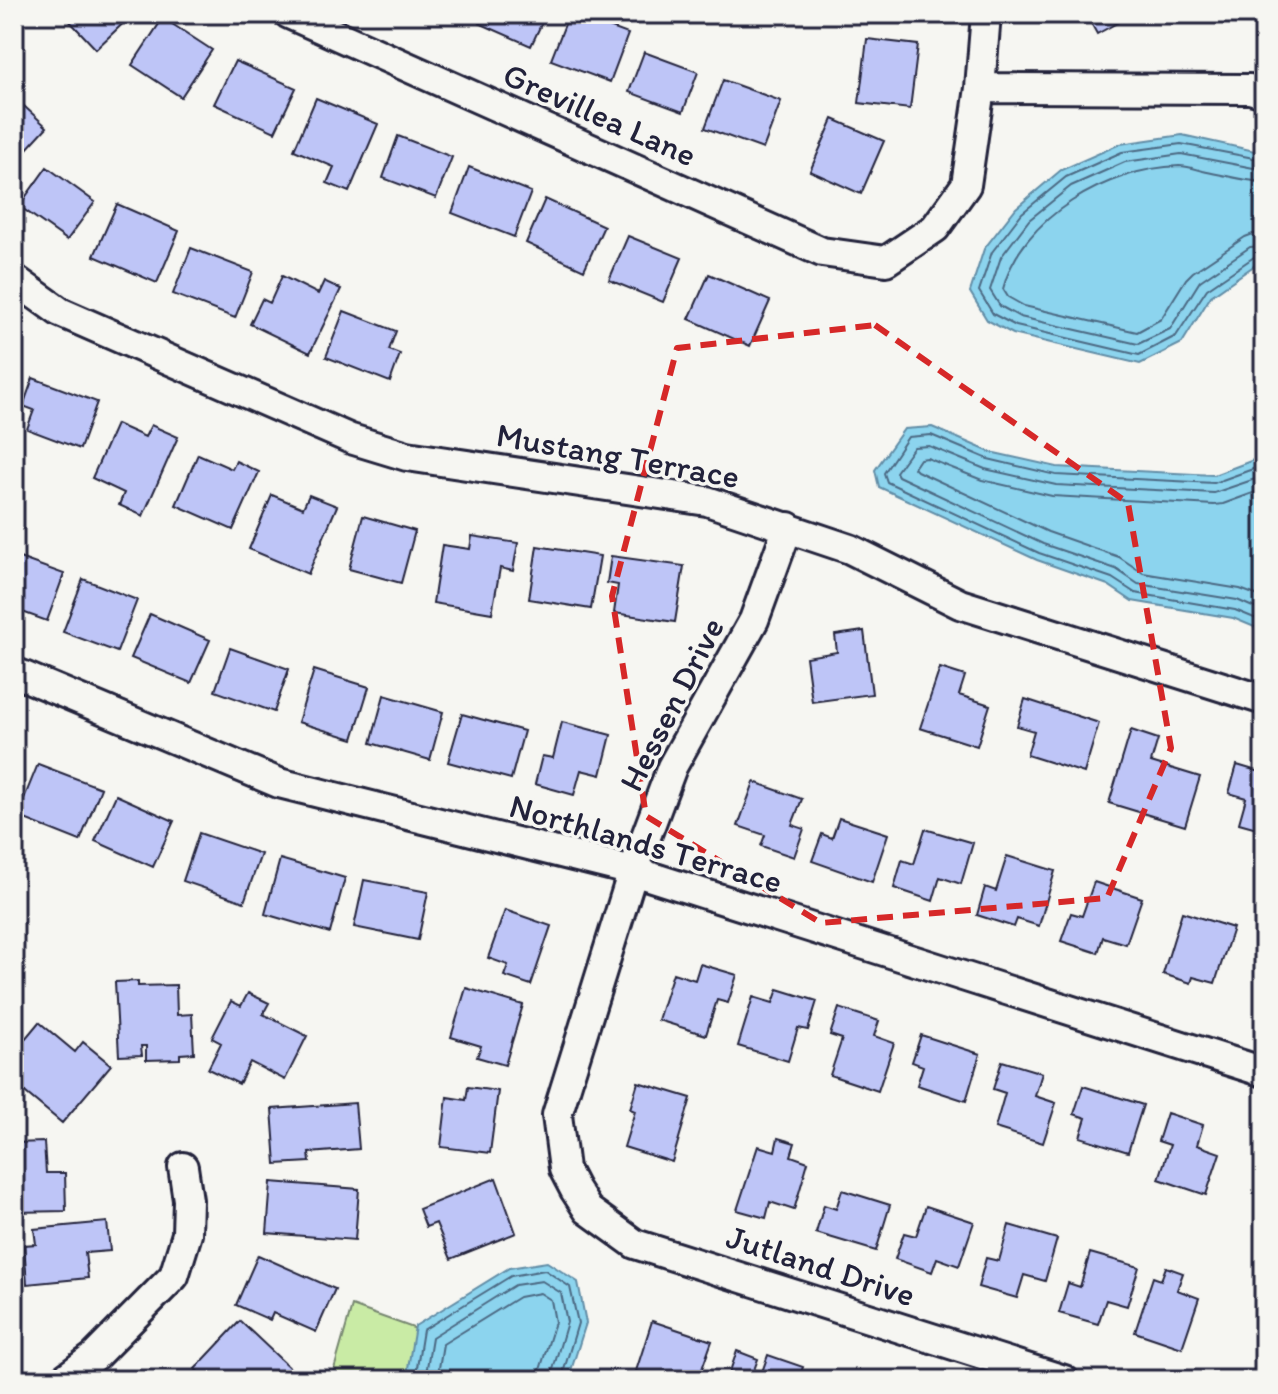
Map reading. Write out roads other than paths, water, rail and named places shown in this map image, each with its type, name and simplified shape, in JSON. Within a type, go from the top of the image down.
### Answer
[{"type":"street","name":"Grevillea Lane","points":[[289,14],[822,252],[886,261],[935,228],[966,185],[980,88]]},
{"type":"street","points":[[986,14],[980,88],[1250,89],[1264,93]]},
{"type":"street","name":"Mustang Terrace","points":[[14,279],[60,312],[351,439],[407,456],[707,501],[850,549],[960,604],[1264,700]]},
{"type":"street","name":"Hessen Drive","points":[[575,1190],[564,1169],[557,1115],[633,871],[672,767],[754,620],[788,527]]},
{"type":"street","name":"Northlands Terrace","points":[[14,672],[279,783],[633,871],[1264,1072]]},
{"type":"street","points":[[63,1380],[95,1356],[174,1276],[187,1234],[188,1200],[183,1167]]},
{"type":"street","name":"Jutland Drive","points":[[575,1190],[588,1210],[635,1244],[1064,1380]]},
{"type":"water","points":[[1182,135],[1264,153],[1264,264],[1258,263],[1211,296],[1182,343],[1140,364],[1013,334],[987,320],[970,292],[984,249],[1016,208],[1061,170],[1120,144]]},
{"type":"water","points":[[932,427],[990,452],[1057,467],[1214,475],[1264,456],[1264,631],[1233,618],[1132,601],[1108,585],[1037,560],[879,487],[875,470],[904,429]]},
{"type":"water","points":[[547,1262],[578,1282],[586,1323],[568,1380],[408,1380],[415,1326],[509,1268]]}]
